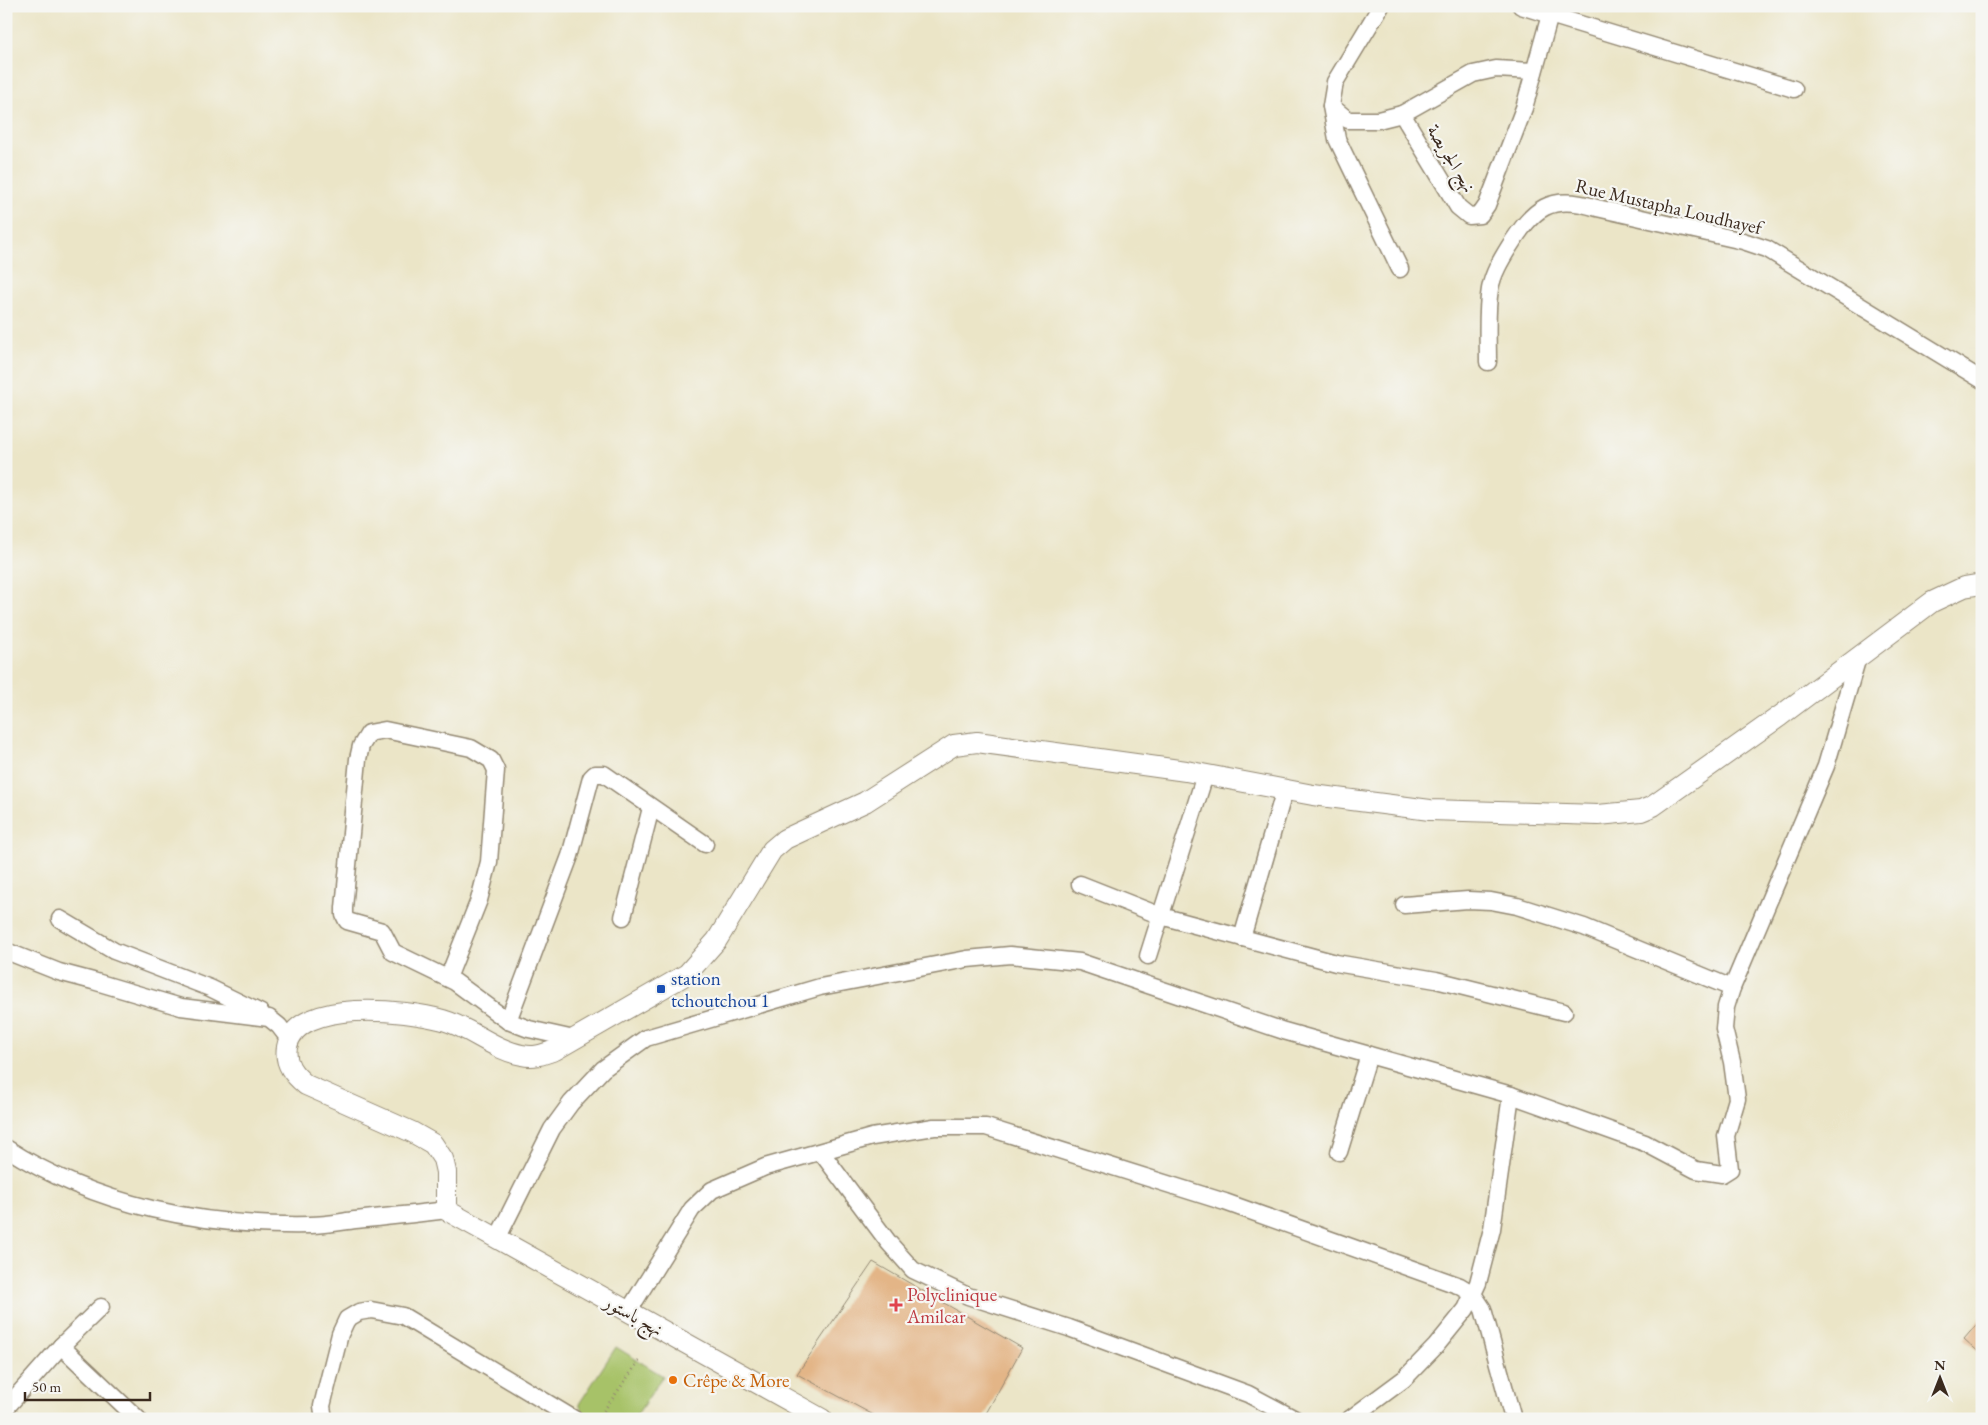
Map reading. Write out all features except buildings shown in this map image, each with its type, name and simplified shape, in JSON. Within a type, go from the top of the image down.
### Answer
[{"type":"street","points":[[1381,6],[1335,82],[1331,106],[1337,139],[1400,268]]},
{"type":"street","points":[[1521,6],[1794,89]]},
{"type":"street","points":[[1550,15],[1565,6]]},
{"type":"street","name":"نهج الجريصة","points":[[1331,106],[1348,120],[1378,120],[1402,114],[1458,207],[1469,216],[1480,215],[1487,205],[1494,188],[1524,108],[1550,15]]},
{"type":"street","points":[[1402,114],[1473,74],[1496,69],[1534,71]]},
{"type":"street","name":"Rue Mustapha Loudhayef","points":[[1488,362],[1488,311],[1490,288],[1496,269],[1521,229],[1534,213],[1549,205],[1565,201],[1578,202],[1743,241],[1767,249],[1982,380]]},
{"type":"street","points":[[6,1148],[59,1176],[117,1200],[169,1213],[218,1220],[312,1225],[446,1210],[446,1172],[443,1159],[434,1144],[412,1132],[306,1085],[295,1076],[287,1060],[289,1039],[303,1024],[317,1017],[363,1011],[419,1014],[463,1027],[511,1053],[539,1056],[555,1050],[687,974],[717,940],[772,850],[785,839],[865,802],[954,745],[977,742],[1430,810],[1598,815],[1641,811],[1661,800],[1780,716],[1932,602],[1964,587],[1982,584]]},
{"type":"street","points":[[498,1237],[552,1129],[571,1102],[603,1069],[646,1038],[820,987],[967,958],[1010,955],[1080,962],[1284,1031],[1511,1095],[1645,1143],[1696,1170],[1717,1174],[1727,1172],[1730,1169],[1726,1136],[1737,1099],[1732,1062],[1724,1029],[1726,1007],[1732,988],[1826,766],[1858,657]]},
{"type":"street","points":[[448,978],[479,900],[489,862],[496,770],[491,760],[471,748],[385,730],[368,733],[361,746],[358,759],[344,915],[347,921],[382,931],[393,952],[448,978],[472,993],[508,1021],[529,1029],[574,1039]]},
{"type":"street","points":[[508,1021],[570,856],[591,778],[598,773],[604,774],[705,844]]},
{"type":"street","points":[[1148,956],[1205,775]]},
{"type":"street","points":[[1242,938],[1285,789]]},
{"type":"street","points":[[623,917],[651,808]]},
{"type":"street","points":[[1080,884],[1160,916],[1336,963],[1436,980],[1564,1012]]},
{"type":"street","points":[[1404,905],[1468,900],[1491,901],[1517,906],[1584,928],[1732,988]]},
{"type":"street","points":[[60,919],[114,951],[210,988],[270,1018],[280,1026],[289,1039]]},
{"type":"street","points":[[6,951],[58,972],[181,1007],[270,1018]]},
{"type":"street","points":[[1339,1152],[1369,1055]]},
{"type":"street","points":[[1350,1419],[1404,1379],[1436,1346],[1466,1309],[1484,1263],[1492,1229],[1511,1095]]},
{"type":"street","points":[[628,1312],[692,1209],[712,1190],[765,1167],[872,1138],[934,1127],[986,1128],[1225,1202],[1460,1286],[1473,1294],[1483,1309],[1513,1419]]},
{"type":"street","points":[[821,1152],[889,1243],[913,1270],[968,1296],[1069,1328],[1248,1394],[1295,1419]]},
{"type":"street","name":"نهج باستور","points":[[446,1210],[498,1237],[628,1312],[822,1419]]},
{"type":"street","points":[[6,1408],[60,1346],[101,1307]]},
{"type":"street","points":[[324,1419],[322,1406],[340,1334],[347,1319],[359,1312],[371,1310],[402,1316],[574,1419]]},
{"type":"street","points":[[60,1346],[138,1419]]},
{"type":"path","points":[[598,1419],[639,1361]]},
{"type":"green space","points":[[616,1347],[663,1376],[634,1419],[586,1419],[579,1404]]},
{"type":"place","name":"station tchoutchou 1","points":[[661,989]]},
{"type":"place","name":"Polyclinique Amilcar","points":[[896,1305]]},
{"type":"place","name":"Crêpe & More","points":[[673,1380]]}]
